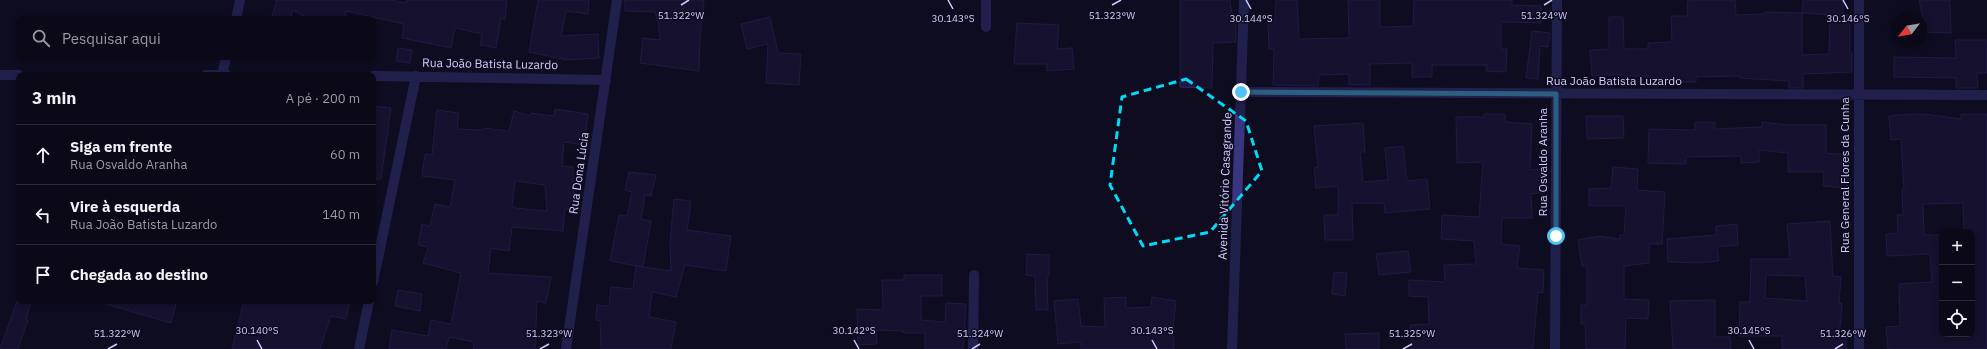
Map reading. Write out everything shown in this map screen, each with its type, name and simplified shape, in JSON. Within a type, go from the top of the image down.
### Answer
[{"type":"street","points":[[237,16],[240,0]]},
{"type":"street","name":"Rua Dona Lúcia","points":[[566,349],[617,0]]},
{"type":"street","points":[[986,0],[986,27]]},
{"type":"street","name":"Avenida Vitório Casagrande","points":[[1232,349],[1244,0]]},
{"type":"street","name":"Rua Osvaldo Aranha","points":[[1555,349],[1557,0]]},
{"type":"street","name":"Rua General Flores da Cunha","points":[[1858,0],[1858,349]]},
{"type":"street","points":[[223,72],[225,60]]},
{"type":"street","points":[[0,75],[16,75]]},
{"type":"street","name":"Rua João Batista Luzardo","points":[[376,76],[606,80]]},
{"type":"street","points":[[376,268],[416,76]]},
{"type":"street","name":"Rua João Batista Luzardo","points":[[1241,92],[1987,95]]},
{"type":"street","points":[[974,275],[974,349]]},
{"type":"street","points":[[359,349],[368,304]]},
{"type":"highlighted area","points":[[1186,79],[1246,121],[1262,171],[1210,232],[1143,246],[1110,185],[1122,97]]},
{"type":"building","points":[[275,0],[391,0],[406,3],[407,0],[507,0],[505,19],[501,19],[496,48],[480,45],[482,34],[455,28],[451,48],[402,38],[404,24],[376,18],[376,16],[368,16],[346,11],[345,16],[303,16],[293,10],[291,16],[272,16],[277,1]]},
{"type":"building","points":[[538,0],[589,0],[588,14],[566,11],[561,36],[598,34],[599,58],[563,60],[529,52]]},
{"type":"building","points":[[625,0],[704,0],[700,36],[699,71],[640,63],[643,38],[660,40],[658,22],[655,12],[625,11]]},
{"type":"building","points":[[1180,0],[1230,0],[1232,15],[1236,15],[1236,42],[1213,43],[1212,88],[1180,87]]},
{"type":"building","points":[[1276,0],[1297,0],[1299,39],[1349,38],[1348,0],[1380,0],[1380,27],[1413,26],[1414,0],[1512,0],[1512,5],[1541,6],[1541,23],[1501,22],[1501,49],[1507,49],[1506,72],[1486,71],[1487,65],[1432,65],[1432,77],[1412,77],[1412,63],[1370,64],[1370,85],[1349,85],[1349,74],[1319,75],[1318,86],[1273,85],[1274,49],[1269,49],[1268,22],[1275,22]]},
{"type":"building","points":[[1688,0],[1735,0],[1736,15],[1765,14],[1765,12],[1802,13],[1803,0],[1843,0],[1843,15],[1850,15],[1850,53],[1852,53],[1852,72],[1803,74],[1803,88],[1789,88],[1789,81],[1739,78],[1739,76],[1696,77],[1696,82],[1673,82],[1673,78],[1624,76],[1624,74],[1592,76],[1590,50],[1609,49],[1609,17],[1623,17],[1624,49],[1648,49],[1648,43],[1672,42],[1671,16],[1687,16]],"holes":[[[1802,13],[1830,15],[1829,54],[1802,55]]]},
{"type":"building","points":[[1919,0],[1950,0],[1951,33],[1927,32],[1927,12],[1922,12]]},
{"type":"building","points":[[770,17],[778,53],[801,54],[799,85],[766,83],[768,44],[747,49],[741,24]]},
{"type":"building","points":[[1017,23],[1059,25],[1057,49],[1072,48],[1074,69],[1047,71],[1047,64],[1014,64]]},
{"type":"building","points":[[1532,31],[1550,33],[1548,47],[1540,46],[1538,79],[1526,78]]},
{"type":"building","points":[[1955,40],[1987,40],[1987,73],[1977,73],[1978,88],[1956,88],[1956,78],[1894,77],[1894,57],[1956,58]]},
{"type":"building","points":[[398,48],[412,50],[410,63],[396,61]]},
{"type":"building","points":[[376,106],[391,108],[381,179],[376,179]]},
{"type":"building","points":[[555,109],[588,114],[584,145],[564,142],[562,166],[573,167],[574,209],[565,209],[563,231],[512,227],[509,251],[491,248],[488,273],[551,277],[546,303],[537,301],[535,349],[473,349],[474,342],[449,337],[446,349],[389,349],[392,330],[428,336],[431,320],[451,324],[461,273],[423,263],[428,247],[418,245],[422,224],[430,226],[435,204],[450,207],[455,180],[422,176],[425,154],[432,155],[437,110],[459,113],[457,129],[482,130],[483,128],[509,131],[514,111],[530,116],[531,113],[554,116]],"holes":[[[515,181],[545,185],[547,211],[515,208],[512,206]]]},
{"type":"building","points":[[1484,114],[1505,114],[1505,122],[1532,124],[1530,170],[1540,169],[1542,193],[1531,194],[1532,218],[1502,218],[1501,244],[1520,246],[1517,268],[1544,270],[1543,293],[1538,292],[1533,349],[1412,349],[1410,325],[1429,324],[1428,297],[1409,296],[1409,280],[1445,282],[1444,265],[1476,264],[1474,241],[1441,239],[1442,215],[1479,217],[1483,162],[1457,163],[1456,117],[1484,117]]},
{"type":"building","points":[[1924,114],[1961,119],[1961,114],[1987,114],[1987,349],[1888,349],[1886,327],[1900,326],[1899,284],[1932,282],[1930,254],[1887,256],[1886,234],[1898,233],[1897,215],[1903,215],[1902,190],[1904,189],[1901,139],[1891,140],[1889,116]]},
{"type":"building","points":[[1586,116],[1623,116],[1624,138],[1587,139]]},
{"type":"building","points":[[1695,122],[1715,122],[1715,129],[1762,127],[1762,122],[1788,125],[1826,125],[1826,153],[1850,155],[1847,188],[1823,186],[1824,172],[1788,172],[1788,153],[1759,150],[1759,162],[1741,163],[1741,156],[1686,157],[1686,164],[1648,163],[1649,129],[1695,130]]},
{"type":"building","points":[[1363,123],[1365,152],[1360,152],[1363,182],[1388,180],[1385,148],[1403,146],[1407,181],[1427,179],[1430,209],[1385,213],[1384,203],[1352,203],[1353,240],[1325,240],[1324,215],[1338,215],[1338,186],[1316,188],[1314,168],[1318,167],[1314,126]]},
{"type":"building","points":[[1613,167],[1638,169],[1637,190],[1665,192],[1662,244],[1649,244],[1649,263],[1624,266],[1624,299],[1649,300],[1648,319],[1626,318],[1625,349],[1586,349],[1585,324],[1581,324],[1581,305],[1587,305],[1587,266],[1582,266],[1578,240],[1599,236],[1620,239],[1620,235],[1624,235],[1626,206],[1589,206],[1589,189],[1611,188]]},
{"type":"building","points":[[629,172],[656,175],[651,196],[645,195],[641,219],[651,221],[643,267],[610,261],[619,215],[627,216],[632,192],[625,190]]},
{"type":"building","points":[[674,199],[691,201],[687,230],[731,236],[726,271],[685,265],[676,297],[652,292],[649,317],[676,322],[671,349],[601,349],[600,321],[596,320],[597,305],[609,306],[611,287],[633,289],[636,266],[671,271],[670,243]]},
{"type":"building","points":[[1830,221],[1833,276],[1841,277],[1839,303],[1842,304],[1839,337],[1846,337],[1846,349],[1782,349],[1782,336],[1739,336],[1740,302],[1750,302],[1751,259],[1790,259],[1787,224]],"holes":[[[1766,275],[1805,276],[1807,301],[1765,298]]]},
{"type":"building","points":[[1737,224],[1738,245],[1717,247],[1719,261],[1698,263],[1668,262],[1667,239],[1716,235],[1716,226]]},
{"type":"building","points":[[1408,251],[1411,272],[1379,275],[1376,254]]},
{"type":"building","points":[[1027,254],[1049,255],[1049,276],[1047,276],[1048,310],[1036,310],[1035,276],[1026,275]]},
{"type":"building","points":[[1334,272],[1347,273],[1345,296],[1332,294]]},
{"type":"building","points":[[904,275],[942,275],[942,296],[921,296],[921,320],[945,322],[946,303],[966,304],[963,349],[925,349],[925,333],[903,333],[903,331],[876,330],[877,344],[858,345],[857,309],[883,310],[882,280],[904,280]]},
{"type":"building","points":[[398,290],[422,294],[420,311],[395,306]]},
{"type":"building","points":[[1126,297],[1126,308],[1151,307],[1152,297],[1176,301],[1172,337],[1174,337],[1174,349],[1081,349],[1081,342],[1058,344],[1054,301],[1078,299],[1081,326],[1105,327],[1104,298]]},
{"type":"building","points":[[1715,300],[1715,337],[1730,337],[1731,349],[1673,349],[1670,301]]},
{"type":"building","points":[[16,304],[30,304],[26,320],[28,320],[18,349],[0,349]]},
{"type":"building","points":[[106,304],[176,304],[171,323]]},
{"type":"building","points":[[243,304],[350,304],[346,319],[331,316],[320,349],[232,349]]},
{"type":"building","points":[[1379,333],[1379,349],[1346,349],[1345,334]]},
{"type":"route","points":[[1241,92],[1556,94],[1556,236]]}]
